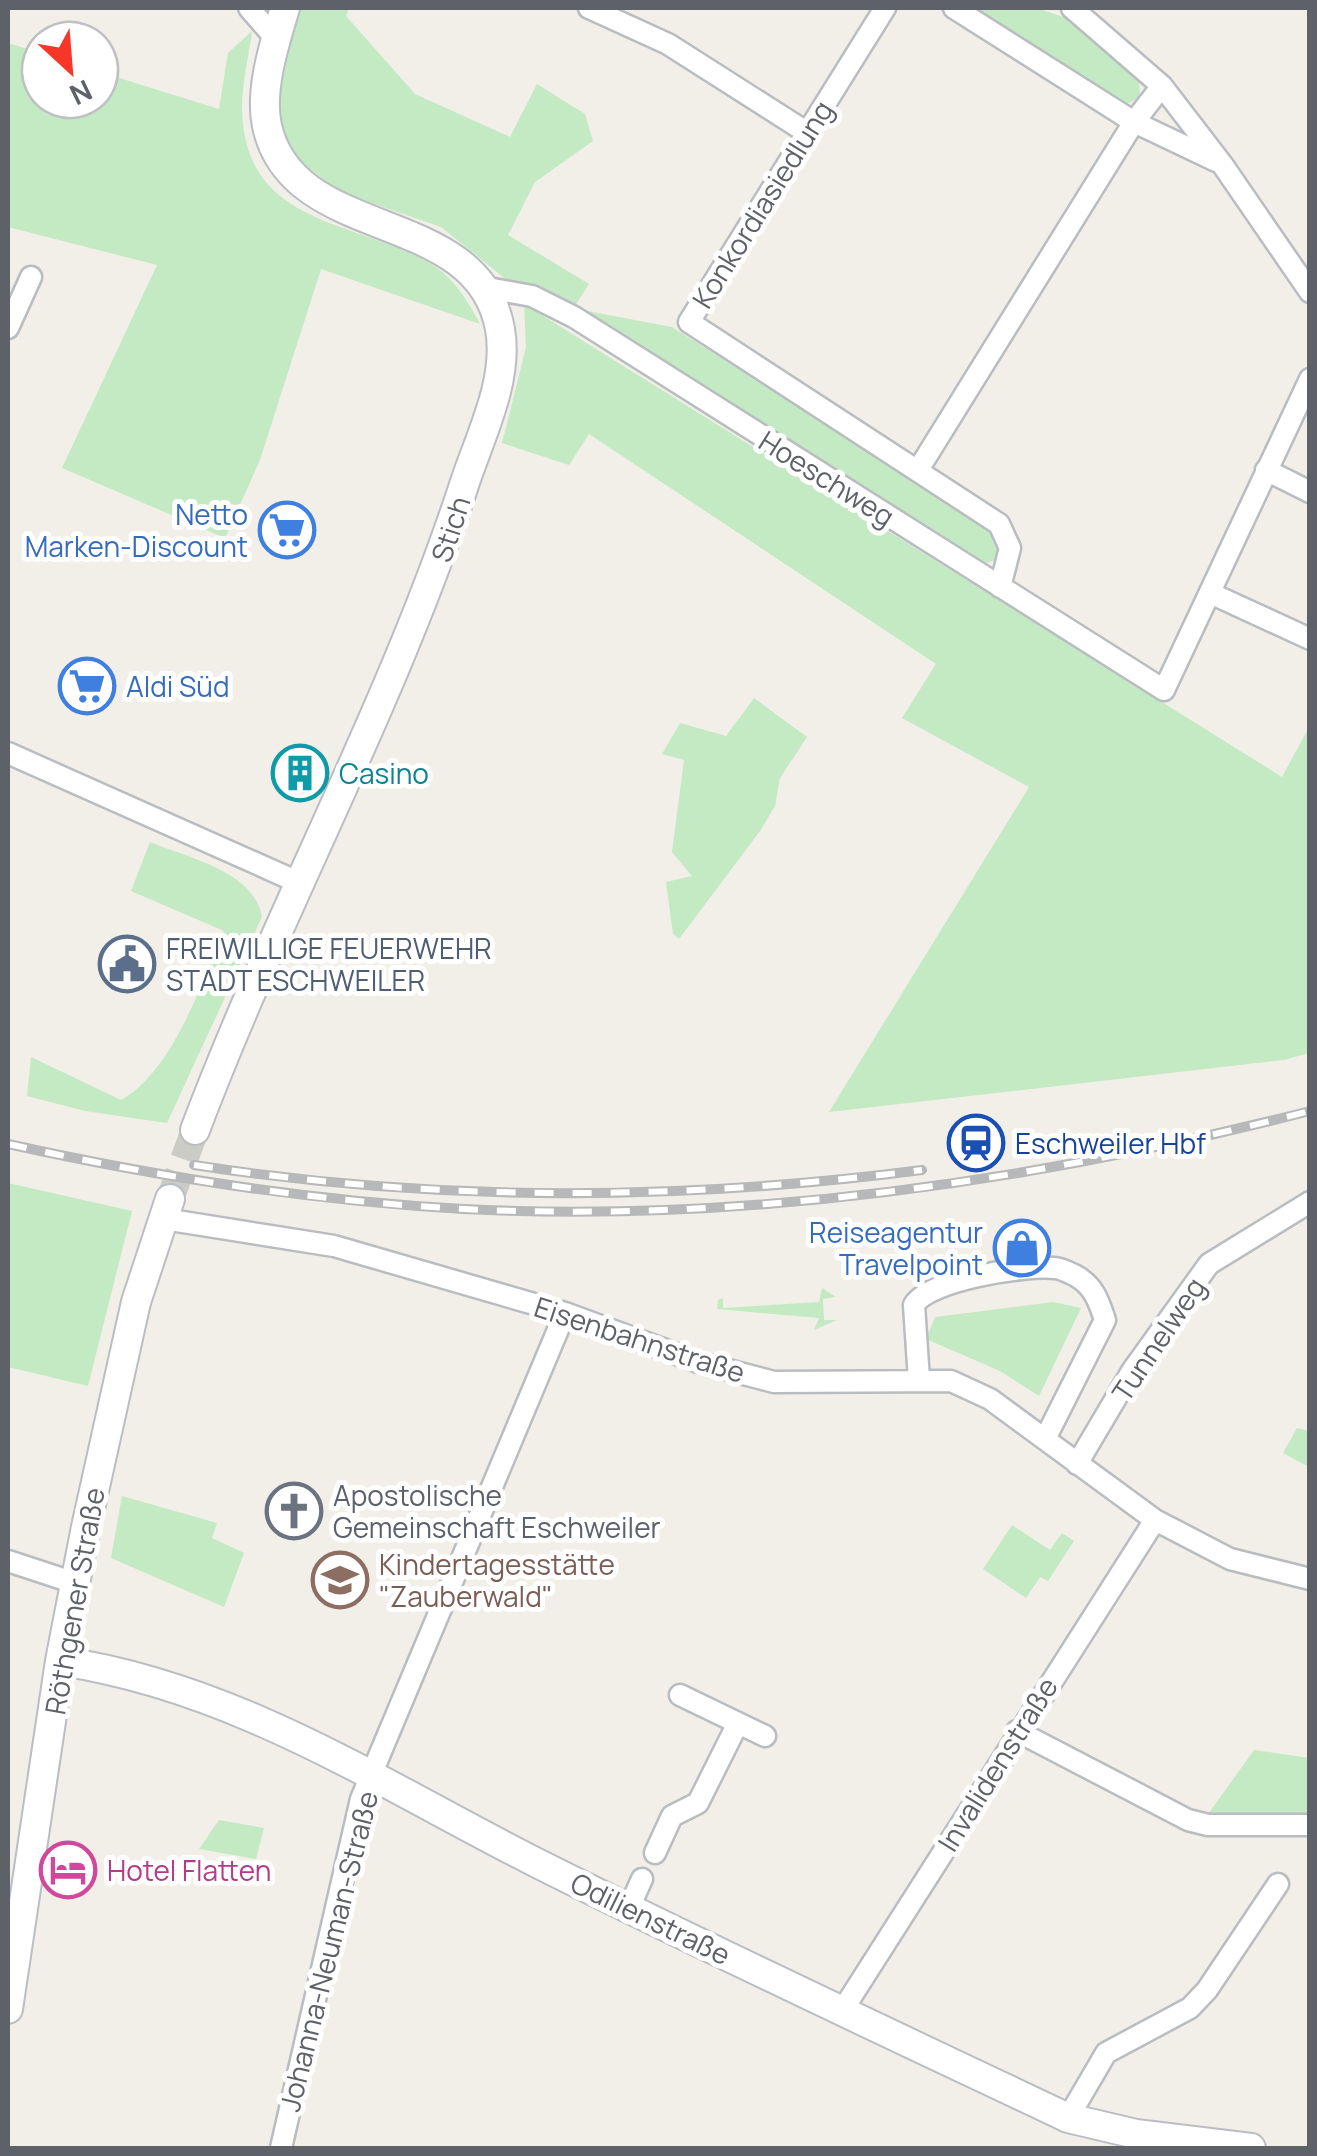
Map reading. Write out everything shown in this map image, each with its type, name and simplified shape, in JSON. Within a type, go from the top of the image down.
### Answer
[{"type":"main road","name":"Stich","points":[[195,1130],[427,598],[500,375],[500,326],[482,288],[455,257],[310,190],[289,168],[267,127],[265,107],[285,8]]},
{"type":"main road","name":"Röthgener Straße","points":[[8,2009],[16,1904],[75,1583],[136,1302],[167,1209]]},
{"type":"main road","name":"Odilienstraße","points":[[60,1662],[110,1669],[229,1704],[372,1772],[630,1908],[1068,2118],[1120,2131],[1251,2148]]},
{"type":"street","points":[[249,8],[276,40]]},
{"type":"street","points":[[589,8],[668,44],[806,132]]},
{"type":"street","name":"Konkordiasiedlung","points":[[885,8],[688,322],[999,524],[1010,548],[1000,587]]},
{"type":"street","points":[[954,8],[1134,122],[1222,164]]},
{"type":"street","points":[[1072,8],[1162,86],[1222,164],[1310,292]]},
{"type":"street","points":[[918,470],[1134,122],[1162,86]]},
{"type":"street","points":[[8,328],[31,277]]},
{"type":"street","name":"Hoeschweg","points":[[482,288],[532,296],[574,318],[1164,690],[1210,593]]},
{"type":"street","points":[[1310,379],[1210,593],[1310,639]]},
{"type":"street","points":[[1266,470],[1310,492]]},
{"type":"street","points":[[8,753],[300,883]]},
{"type":"street","name":"Tunnelweg","points":[[1077,1464],[1132,1371],[1209,1264],[1310,1202]]},
{"type":"street","name":"Eisenbahnstraße","points":[[167,1209],[334,1246],[565,1313],[731,1372],[774,1382],[951,1381],[971,1388],[1155,1520],[1230,1558],[1310,1580]]},
{"type":"street","points":[[919,1380],[914,1304],[928,1290],[950,1282],[1054,1268],[1080,1278],[1096,1293],[1105,1320],[1045,1440]]},
{"type":"street","name":"Johanna-Neuman-Straße","points":[[281,2148],[358,1813],[565,1313]]},
{"type":"street","name":"Invalidenstraße","points":[[842,2012],[1016,1731],[1155,1520]]},
{"type":"street","points":[[8,1561],[75,1583]]},
{"type":"street","points":[[680,1695],[736,1728],[765,1736]]},
{"type":"street","points":[[655,1853],[672,1816],[698,1803],[736,1728]]},
{"type":"street","points":[[1016,1731],[1188,1820],[1208,1825],[1310,1825]]},
{"type":"street","points":[[630,1908],[642,1879]]},
{"type":"street","points":[[1068,2118],[1106,2052],[1190,2008],[1207,1990],[1278,1884]]},
{"type":"green space","points":[[298,8],[349,8],[346,16],[415,94],[510,137],[537,84],[585,114],[593,141],[535,182],[508,235],[589,284],[574,307],[512,284],[441,227],[340,192],[300,161],[286,138],[278,103]]},
{"type":"green space","points":[[977,8],[1037,8],[1081,23],[1139,78],[1140,97],[1127,104]]},
{"type":"green space","points":[[252,31],[242,107],[247,145],[260,175],[280,196],[306,212],[396,247],[444,273],[480,324],[321,269],[260,460],[225,538],[62,468],[157,265],[8,227],[8,43],[20,47],[20,120],[120,120],[120,78],[219,109],[228,53]]},
{"type":"green space","points":[[524,304],[1282,777],[1309,727],[1309,1053],[1284,1060],[829,1112],[1029,787],[902,718],[936,664],[589,434],[569,465],[502,443],[526,347]]},
{"type":"green space","points":[[587,311],[672,327],[987,525],[999,542],[996,560],[986,563]]},
{"type":"green space","points":[[754,698],[807,737],[780,778],[775,806],[760,831],[679,939],[673,934],[666,882],[692,876],[672,852],[684,760],[662,754],[680,723],[726,736]]},
{"type":"green space","points":[[150,842],[233,877],[256,901],[262,917],[167,1123],[85,1111],[27,1096],[31,1057],[121,1100],[156,1069],[195,1000],[224,931],[131,891]]},
{"type":"green space","points":[[8,1183],[132,1211],[88,1386],[8,1367]]},
{"type":"green space","points":[[822,1288],[836,1297],[823,1299],[824,1320],[837,1320],[814,1330],[819,1318],[717,1309],[718,1300],[723,1298],[723,1308],[819,1302]]},
{"type":"green space","points":[[1053,1302],[1081,1308],[1039,1396],[1000,1371],[926,1339],[935,1317]]},
{"type":"green space","points":[[1297,1428],[1309,1431],[1309,1467],[1283,1453]]},
{"type":"green space","points":[[122,1496],[217,1523],[212,1538],[244,1553],[224,1607],[111,1558]]},
{"type":"green space","points":[[1012,1525],[1050,1550],[1062,1533],[1074,1541],[1048,1581],[1040,1577],[1026,1598],[983,1569]]},
{"type":"green space","points":[[1254,1750],[1309,1758],[1309,1813],[1206,1817]]},
{"type":"green space","points":[[219,1820],[264,1828],[256,1859],[199,1849]]},
{"type":"tunnel","points":[[170,1199],[195,1130]]},
{"type":"railway","points":[[8,1144],[121,1167],[292,1194],[464,1209],[570,1212],[783,1203],[890,1192],[1102,1158],[1310,1111]]},
{"type":"railway","points":[[194,1165],[375,1186],[558,1193],[740,1188],[922,1170]]},
{"type":"place","name":"Netto Marken-Discount","points":[[287,530]]},
{"type":"place","name":"Aldi Süd","points":[[87,686]]},
{"type":"place","name":"Casino","points":[[300,773]]},
{"type":"place","name":"FREIWILLIGE FEUERWEHR STADT ESCHWEILER","points":[[127,964]]},
{"type":"place","name":"Eschweiler Hbf","points":[[976,1143]]},
{"type":"place","name":"Reiseagentur Travelpoint","points":[[1022,1248]]},
{"type":"place","name":"Apostolische Gemeinschaft Eschweiler","points":[[294,1511]]},
{"type":"place","name":"Kindertagesstätte \"Zauberwald\"","points":[[340,1580]]},
{"type":"place","name":"Hotel Flatten","points":[[68,1870]]}]
